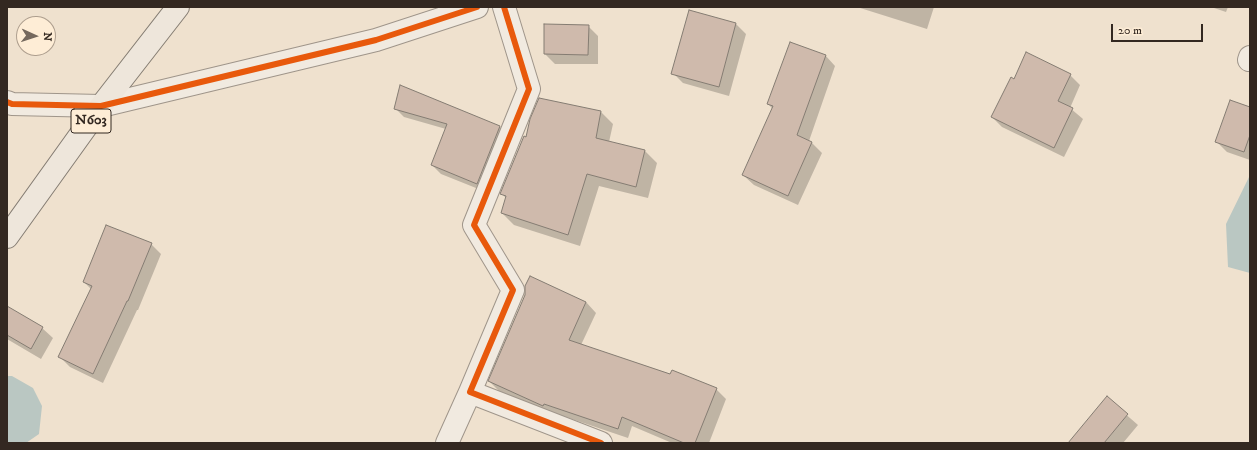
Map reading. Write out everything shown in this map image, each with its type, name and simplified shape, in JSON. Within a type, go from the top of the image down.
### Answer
[{"type":"highway","name":"N603","points":[[7,236],[101,106],[178,7]]},
{"type":"street","points":[[7,102],[12,104],[101,106],[376,40],[477,7]]},
{"type":"street","points":[[447,443],[513,290],[474,225],[529,89],[504,7]]},
{"type":"street","points":[[470,392],[601,443]]},
{"type":"shaded area","points":[[1250,175],[1250,273],[1228,267],[1226,224]]},
{"type":"shaded area","points":[[7,376],[12,376],[33,388],[42,406],[39,434],[26,443],[7,443]]},
{"type":"building","points":[[689,10],[736,23],[719,87],[671,74]]},
{"type":"building","points":[[544,24],[589,25],[588,55],[544,54]]},
{"type":"building","points":[[790,42],[826,55],[797,135],[812,142],[788,196],[742,175],[773,106],[767,104]]},
{"type":"building","points":[[1026,52],[1071,74],[1058,101],[1073,108],[1054,148],[991,117],[1011,77],[1014,79]]},
{"type":"building","points":[[400,85],[500,126],[477,184],[431,165],[447,124],[394,109]]},
{"type":"building","points":[[539,98],[601,111],[596,138],[645,150],[636,187],[587,174],[568,235],[501,213],[506,196],[500,194],[524,136],[526,137],[530,119]]},
{"type":"building","points":[[1230,100],[1250,107],[1250,135],[1244,152],[1215,142]]},
{"type":"building","points":[[106,225],[152,243],[128,301],[93,374],[58,357],[92,286],[83,282]]},
{"type":"building","points":[[530,276],[586,302],[569,340],[670,374],[672,370],[717,388],[695,443],[684,443],[622,417],[618,429],[544,404],[543,406],[488,381],[525,295],[525,286]]},
{"type":"building","points":[[7,306],[43,327],[31,349],[7,335]]},
{"type":"building","points":[[1107,396],[1128,414],[1104,443],[1068,443]]},
{"type":"cycle path","points":[[7,102],[12,104],[101,106],[376,40],[477,7]]},
{"type":"cycle path","points":[[504,7],[529,89],[474,225],[513,290],[470,392],[601,443]]}]
